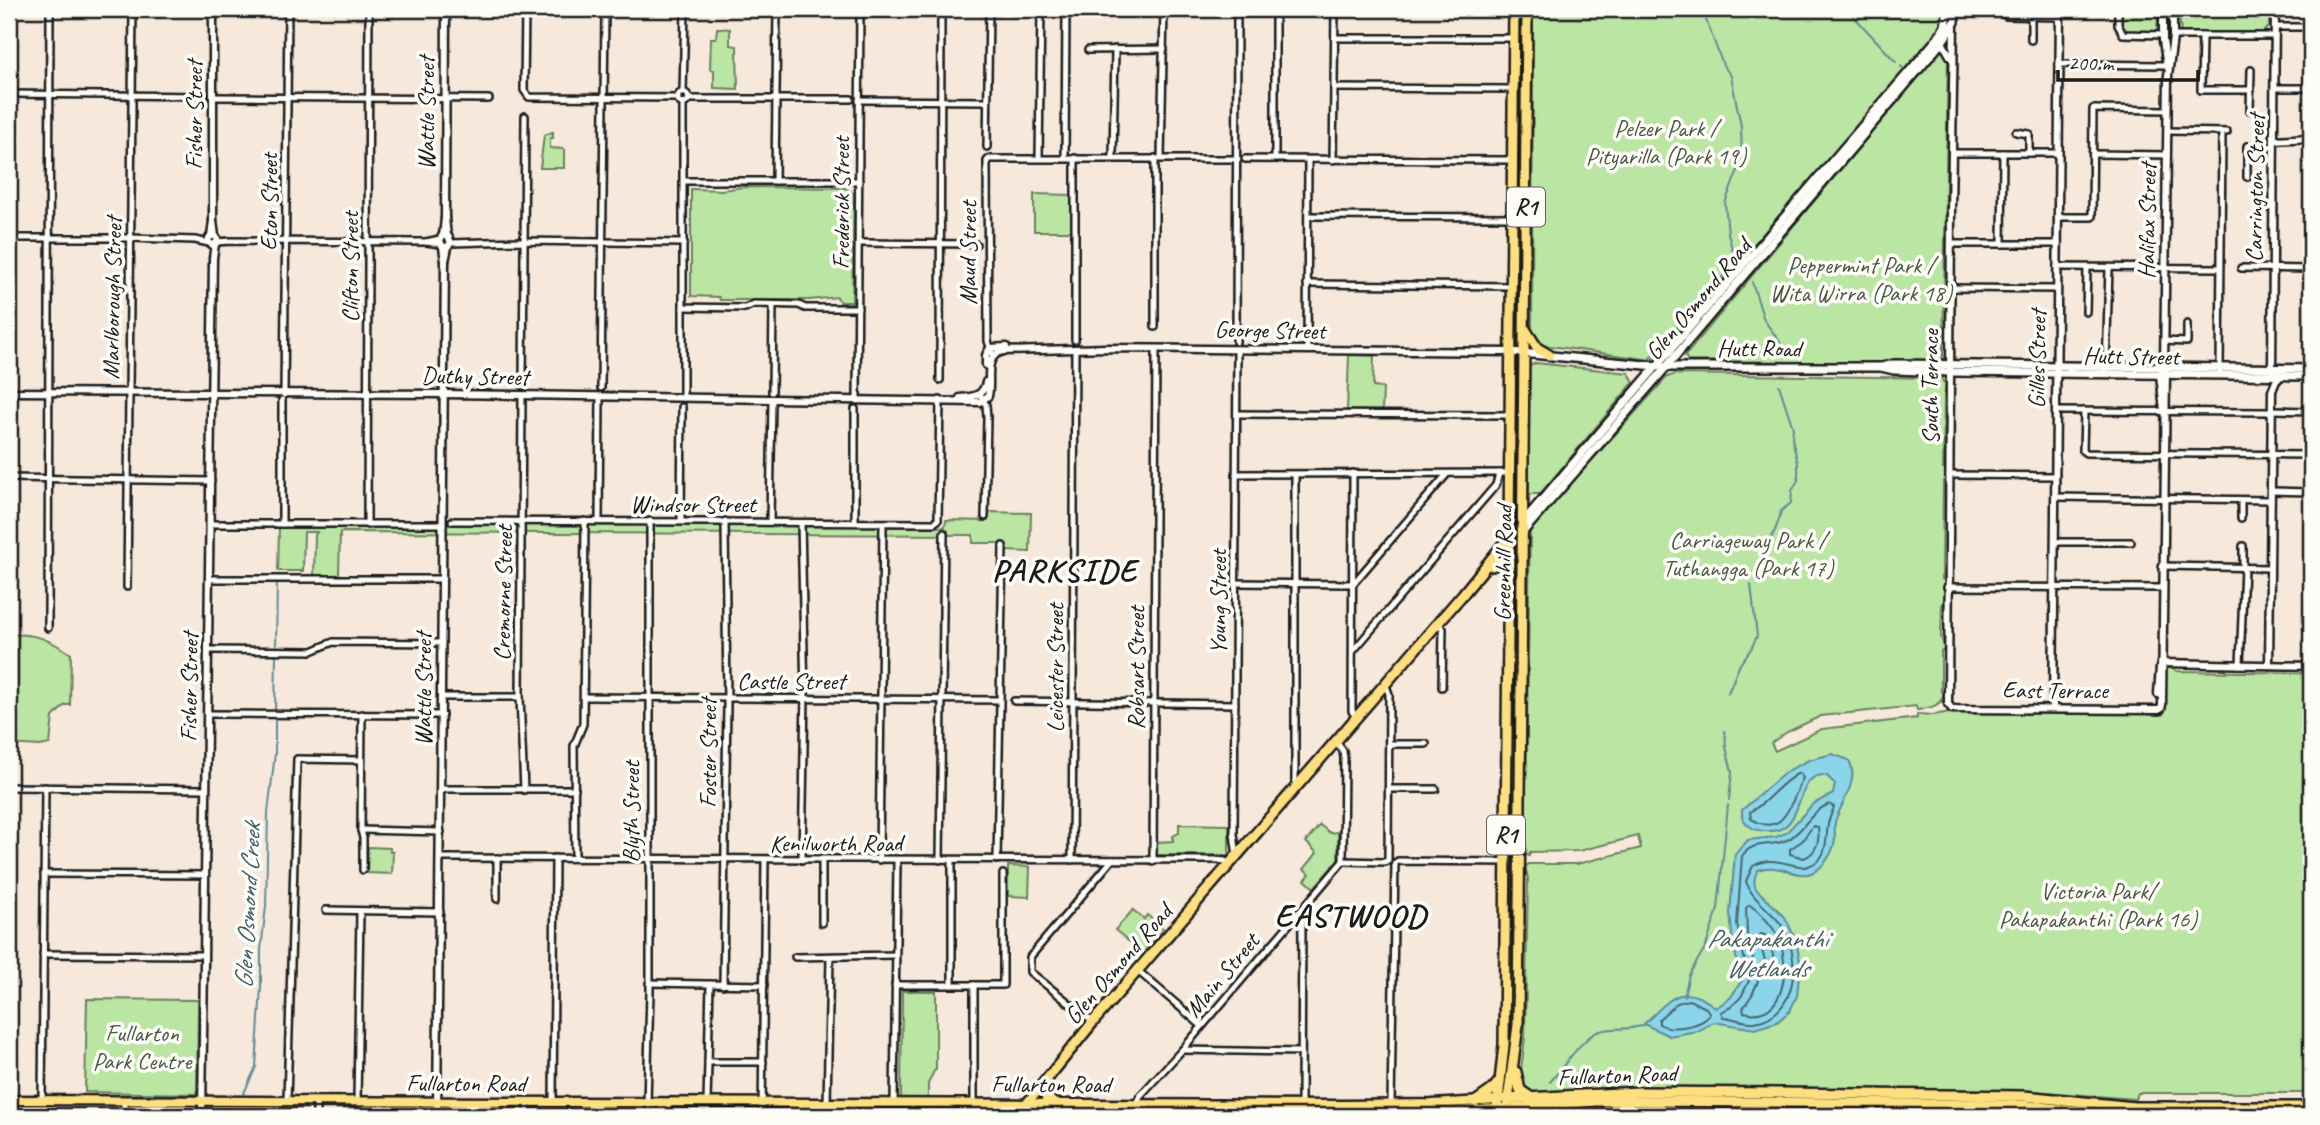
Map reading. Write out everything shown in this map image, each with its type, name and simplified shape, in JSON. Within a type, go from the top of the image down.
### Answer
[{"type":"highway","points":[[1514,13],[1526,9]]},
{"type":"highway","name":"Greenhill Road","points":[[1507,1108],[1518,1024],[1526,9]]},
{"type":"highway","name":"Greenhill Road","points":[[1497,1108],[1504,1045],[1514,13]]},
{"type":"highway","points":[[1513,109],[1521,112],[1526,102]]},
{"type":"highway","points":[[1513,131],[1521,123],[1526,125]]},
{"type":"highway","points":[[1512,202],[1519,205],[1526,201]]},
{"type":"highway","points":[[1511,314],[1525,311]]},
{"type":"highway","points":[[1524,328],[1537,348],[1549,355]]},
{"type":"highway","points":[[1511,415],[1524,415]]},
{"type":"highway","name":"Glen Osmond Road","points":[[1022,1110],[1093,1022],[1295,791],[1523,522]]},
{"type":"highway","name":"Glen Osmond Road","points":[[1463,594],[1476,585],[1522,532]]},
{"type":"highway","points":[[1492,566],[1500,562],[1509,566]]},
{"type":"highway","name":"R1","points":[[1514,1060],[1518,1086],[1524,1095],[1532,1097]]},
{"type":"highway","points":[[1048,1079],[1046,1097],[1053,1103]]},
{"type":"highway","points":[[1475,1101],[1495,1088],[1500,1080]]},
{"type":"highway","name":"Fullarton Road","points":[[1507,1108],[1532,1097],[1639,1092],[1874,1099],[2188,1116],[2204,1113],[2236,1116]]},
{"type":"highway","name":"Fullarton Road","points":[[1497,1108],[1596,1101],[1778,1097]]},
{"type":"highway","name":"Fullarton Road","points":[[2104,1112],[2288,1112],[2311,1107]]},
{"type":"main road","points":[[1940,40],[1948,9]]},
{"type":"main road","name":"South Terrace","points":[[1955,9],[1955,22]]},
{"type":"main road","name":"Glen Osmond Road","points":[[1522,532],[1666,367],[1765,245],[1955,22]]},
{"type":"main road","name":"Glen Osmond Road","points":[[1523,522],[1654,366],[1765,245]]},
{"type":"main road","name":"Hutt Road","points":[[1511,352],[1666,367],[1881,367],[1894,364],[1950,369]]},
{"type":"main road","name":"Hutt Street","points":[[2106,371],[2164,367],[2262,376],[2311,376]]},
{"type":"main road","name":"Hutt Street","points":[[1950,369],[2106,371],[2164,375],[2311,369]]},
{"type":"main road","name":"Fullarton Road","points":[[9,1100],[974,1103],[1022,1110],[1136,1108],[1261,1110],[1273,1114],[1475,1101],[1497,1108]]},
{"type":"main road","name":"Fullarton Road","points":[[923,1104],[999,1113],[1053,1103],[1244,1111],[1301,1104],[1485,1113],[1497,1108]]},
{"type":"street","points":[[48,628],[50,9]]},
{"type":"street","name":"Marlborough Street","points":[[127,587],[133,9]]},
{"type":"street","name":"Fisher Street","points":[[202,1116],[210,579],[214,9]]},
{"type":"street","name":"Eton Street","points":[[282,524],[288,9]]},
{"type":"street","name":"Clifton Street","points":[[367,525],[369,9]]},
{"type":"street","name":"Wattle Street","points":[[437,1116],[446,9]]},
{"type":"street","points":[[525,9],[524,90],[528,97],[678,98],[683,93],[685,9]]},
{"type":"street","points":[[601,388],[605,9]]},
{"type":"street","points":[[775,181],[777,9]]},
{"type":"street","name":"Frederick Street","points":[[857,398],[860,9]]},
{"type":"street","points":[[940,380],[942,9]]},
{"type":"street","points":[[987,148],[989,9]]},
{"type":"street","points":[[1041,9],[1039,158],[1513,160]]},
{"type":"street","points":[[1065,158],[1066,9]]},
{"type":"street","points":[[1155,327],[1164,9]]},
{"type":"street","name":"Young Street","points":[[1237,9],[1242,159],[1236,346],[1234,834],[1237,856]]},
{"type":"street","points":[[1275,9],[1275,159]]},
{"type":"street","points":[[1334,159],[1335,9]]},
{"type":"street","points":[[2119,9],[2118,26],[2123,34],[2162,35]]},
{"type":"street","name":"Halifax Street","points":[[2162,9],[2162,35],[2168,76]]},
{"type":"street","name":"Halifax Street","points":[[2164,375],[2167,110],[2173,9]]},
{"type":"street","name":"Carrington Street","points":[[2272,369],[2276,9]]},
{"type":"street","points":[[2006,16],[2059,13]]},
{"type":"street","name":"Gilles Street","points":[[2053,709],[2059,13]]},
{"type":"street","points":[[2031,16],[2031,40]]},
{"type":"street","name":"South Terrace","points":[[1952,709],[1947,698],[1955,22]]},
{"type":"street","points":[[2275,27],[2311,27]]},
{"type":"street","points":[[2173,36],[2275,36]]},
{"type":"street","points":[[2202,36],[2201,90],[2251,90]]},
{"type":"street","points":[[1335,38],[1514,38]]},
{"type":"street","name":"South Terrace","points":[[1940,40],[1949,52],[1953,64]]},
{"type":"street","points":[[1113,158],[1115,49]]},
{"type":"street","points":[[1088,50],[1164,49]]},
{"type":"street","points":[[2059,64],[2166,65]]},
{"type":"street","points":[[2250,110],[2251,70]]},
{"type":"street","points":[[1334,88],[1513,89]]},
{"type":"street","points":[[2275,88],[2311,88]]},
{"type":"street","points":[[683,93],[688,95],[689,99]]},
{"type":"street","points":[[9,94],[204,96]]},
{"type":"street","points":[[213,97],[489,99]]},
{"type":"street","points":[[678,98],[683,104],[682,398]]},
{"type":"street","points":[[683,104],[689,99],[851,99]]},
{"type":"street","points":[[859,100],[987,103]]},
{"type":"street","points":[[2058,218],[2092,217],[2093,109],[2167,110]]},
{"type":"street","points":[[523,386],[525,116]]},
{"type":"street","points":[[2167,131],[2225,133],[2220,268],[2220,372]]},
{"type":"street","points":[[2016,132],[2029,134],[2029,153]]},
{"type":"street","points":[[2247,177],[2247,146],[2274,140],[2311,138]]},
{"type":"street","points":[[1952,153],[2058,153]]},
{"type":"street","points":[[2002,244],[2003,153]]},
{"type":"street","points":[[2093,154],[2167,155]]},
{"type":"street","name":"Maud Street","points":[[982,397],[989,390],[989,364],[992,356],[986,247],[987,161],[1039,158]]},
{"type":"street","points":[[1075,158],[1075,340]]},
{"type":"street","points":[[1307,350],[1308,160]]},
{"type":"street","points":[[684,181],[859,181]]},
{"type":"street","points":[[1308,216],[1512,217]]},
{"type":"street","points":[[9,238],[684,243]]},
{"type":"street","points":[[859,243],[976,244]]},
{"type":"street","points":[[1951,244],[2058,244]]},
{"type":"street","points":[[2057,267],[2220,268]]},
{"type":"street","points":[[2087,268],[2087,312]]},
{"type":"street","points":[[2106,371],[2109,268]]},
{"type":"street","points":[[2241,268],[2311,269]]},
{"type":"street","points":[[1307,284],[1511,286]]},
{"type":"street","points":[[1951,288],[2057,289]]},
{"type":"street","points":[[683,307],[745,308],[754,304],[858,308]]},
{"type":"street","points":[[770,522],[773,305]]},
{"type":"street","points":[[2164,341],[2187,342],[2187,324]]},
{"type":"street","name":"George Street","points":[[990,348],[997,346],[1029,350]]},
{"type":"street","name":"George Street","points":[[992,356],[1001,351],[1236,346],[1307,350],[1511,352]]},
{"type":"street","name":"Maud Street","points":[[985,517],[987,417],[982,397],[986,385],[986,355],[990,348]]},
{"type":"street","name":"Leicester Street","points":[[1072,860],[1075,349]]},
{"type":"street","name":"Robsart Street","points":[[1153,861],[1156,349]]},
{"type":"street","points":[[2164,375],[2161,663],[2311,666]]},
{"type":"street","points":[[2262,376],[2268,381],[2272,391],[2273,411],[2269,666]]},
{"type":"street","points":[[2272,391],[2281,376]]},
{"type":"street","name":"Duthy Street","points":[[9,393],[212,394],[283,398],[367,394],[682,398],[772,396],[940,400],[982,397]]},
{"type":"street","name":"Cremorne Street","points":[[522,396],[520,697],[524,790]]},
{"type":"street","points":[[599,521],[600,397]]},
{"type":"street","name":"Windsor Street","points":[[452,521],[934,523],[938,520],[940,400]]},
{"type":"street","points":[[681,521],[682,407]]},
{"type":"street","points":[[855,409],[855,522]]},
{"type":"street","points":[[2056,411],[2311,411]]},
{"type":"street","points":[[2084,411],[2085,453],[2311,454]]},
{"type":"street","points":[[1237,414],[1511,415]]},
{"type":"street","points":[[1353,651],[1496,485],[1499,473]]},
{"type":"street","points":[[1236,474],[1510,473]]},
{"type":"street","points":[[1295,474],[1295,791]]},
{"type":"street","points":[[1353,474],[1352,711],[1356,718]]},
{"type":"street","points":[[1236,583],[1353,583],[1447,474]]},
{"type":"street","points":[[1949,475],[2056,476]]},
{"type":"street","points":[[9,478],[211,481]]},
{"type":"street","points":[[2271,491],[2311,492]]},
{"type":"street","points":[[2055,497],[2271,500]]},
{"type":"street","points":[[2241,500],[2241,519]]},
{"type":"street","points":[[575,858],[574,746],[583,724],[585,521]]},
{"type":"street","name":"Blyth Street","points":[[647,1103],[650,521]]},
{"type":"street","name":"Foster Street","points":[[723,985],[726,699],[724,521]]},
{"type":"street","points":[[802,523],[802,860]]},
{"type":"street","points":[[210,524],[443,524]]},
{"type":"street","points":[[879,860],[883,524]]},
{"type":"street","points":[[940,860],[944,533]]},
{"type":"street","points":[[2055,542],[2131,542]]},
{"type":"street","points":[[2240,665],[2243,545]]},
{"type":"street","points":[[997,860],[1003,546]]},
{"type":"street","points":[[2162,566],[2270,568]]},
{"type":"street","points":[[210,579],[442,579]]},
{"type":"street","points":[[1948,587],[2162,588]]},
{"type":"street","points":[[1439,623],[1443,629],[1442,687]]},
{"type":"street","points":[[209,650],[312,651],[333,642],[442,643]]},
{"type":"street","name":"East Terrace","points":[[1952,709],[2158,710],[2162,705],[2161,663]]},
{"type":"street","points":[[1336,741],[1344,758],[1343,860],[1385,862],[1388,860],[1389,694],[1385,683]]},
{"type":"street","points":[[442,697],[520,697]]},
{"type":"street","name":"Castle Street","points":[[584,697],[999,700]]},
{"type":"street","points":[[1014,701],[1235,704]]},
{"type":"street","points":[[207,714],[442,715]]},
{"type":"street","points":[[362,714],[360,830],[363,838],[363,870]]},
{"type":"street","points":[[1389,744],[1426,744]]},
{"type":"street","points":[[288,1101],[298,759],[361,760]]},
{"type":"street","points":[[9,787],[206,789]]},
{"type":"street","points":[[42,1100],[45,787]]},
{"type":"street","points":[[441,789],[575,789]]},
{"type":"street","points":[[1389,789],[1436,789]]},
{"type":"street","points":[[360,830],[441,832]]},
{"type":"street","points":[[1234,834],[1242,840],[1251,839]]},
{"type":"street","name":"Kenilworth Road","points":[[441,858],[1112,860],[1224,861],[1229,864]]},
{"type":"street","points":[[497,858],[497,898]]},
{"type":"street","points":[[553,1102],[555,858]]},
{"type":"street","points":[[762,1116],[765,860]]},
{"type":"street","points":[[822,860],[822,923]]},
{"type":"street","points":[[894,1104],[897,860]]},
{"type":"street","points":[[952,860],[952,985]]},
{"type":"street","points":[[1093,1022],[1030,972],[1030,957],[1112,860]]},
{"type":"street","name":"Main Street","points":[[1136,1108],[1140,1096],[1343,860]]},
{"type":"street","points":[[1391,1108],[1394,867],[1398,861],[1506,862]]},
{"type":"street","points":[[44,874],[205,875]]},
{"type":"street","points":[[895,985],[1003,985],[1003,874]]},
{"type":"street","points":[[327,910],[440,912]]},
{"type":"street","points":[[357,1102],[360,911]]},
{"type":"street","points":[[1299,912],[1302,920],[1301,1104]]},
{"type":"street","points":[[43,954],[204,955]]},
{"type":"street","points":[[795,957],[895,956]]},
{"type":"street","points":[[827,1104],[830,957]]},
{"type":"street","points":[[1138,971],[1202,1026]]},
{"type":"street","points":[[649,983],[764,985]]},
{"type":"street","points":[[708,1103],[710,984]]},
{"type":"street","points":[[974,985],[974,1103]]},
{"type":"street","points":[[1182,1050],[1301,1052]]},
{"type":"street","points":[[708,1062],[763,1062]]},
{"type":"street","points":[[1778,1097],[1778,1114]]},
{"type":"street","points":[[1874,1099],[1874,1116]]},
{"type":"street","points":[[9,1100],[9,1116]]},
{"type":"street","points":[[124,1101],[124,1116]]},
{"type":"street","points":[[316,1102],[316,1116]]},
{"type":"street","points":[[528,1102],[528,1116]]},
{"type":"street","points":[[669,1103],[669,1116]]},
{"type":"street","points":[[852,1104],[852,1116]]},
{"type":"street","name":"Fullarton Road","points":[[1885,1110],[1949,1115],[1995,1104],[2021,1115],[2071,1115]]},
{"type":"street","points":[[1244,1111],[1252,1116]]},
{"type":"street","name":"Fullarton Road","points":[[1585,1114],[1809,1115],[1860,1112]]},
{"type":"green space","name":"Pelzer Park / Pityarilla (Park 19)","points":[[1533,9],[1944,9],[1943,22],[1936,37],[1652,360],[1543,345],[1532,330]]},
{"type":"green space","points":[[2121,9],[2158,9],[2152,10],[2158,11],[2157,33],[2125,33],[2120,28]]},
{"type":"green space","points":[[2178,9],[2269,9],[2269,27],[2261,33],[2181,32]]},
{"type":"green space","points":[[717,28],[730,29],[730,45],[737,46],[738,89],[714,88],[714,70],[710,69],[711,38],[716,38]]},
{"type":"green space","name":"Peppermint Park / Wita Wirra (Park 18)","points":[[1942,48],[1948,51],[1943,360],[1940,363],[1688,361],[1685,356]]},
{"type":"green space","points":[[553,132],[550,148],[564,149],[564,168],[540,168],[544,135]]},
{"type":"green space","points":[[744,187],[845,188],[854,194],[852,302],[840,302],[837,297],[809,300],[720,300],[719,297],[691,296],[691,189],[722,190]]},
{"type":"green space","points":[[1034,194],[1072,195],[1072,231],[1034,231]]},
{"type":"green space","points":[[1349,355],[1374,356],[1373,387],[1383,388],[1382,411],[1347,410]]},
{"type":"green space","points":[[1536,363],[1629,373],[1634,382],[1540,494],[1529,494],[1529,366]]},
{"type":"green space","name":"Victoria Park/ Pakapakanthi (Park 16)","points":[[1676,374],[1942,378],[1943,382],[1948,383],[1944,395],[1943,469],[1947,469],[1947,480],[1943,481],[1943,697],[1935,706],[1917,710],[1916,706],[1821,716],[1771,743],[1775,751],[1822,729],[1917,718],[1917,714],[1933,715],[1956,711],[2163,715],[2165,669],[2173,667],[2176,671],[2311,673],[2311,1093],[2138,1093],[2135,1099],[2030,1091],[1639,1088],[1531,1094],[1524,1091],[1520,1079],[1525,1037],[1528,878],[1525,867],[1529,864],[1577,864],[1641,848],[1638,836],[1579,851],[1530,852],[1529,856],[1525,854],[1530,529],[1667,377]]},
{"type":"green space","points":[[988,512],[1031,513],[1030,552],[1006,551],[1005,543],[973,543],[973,535],[340,532],[339,575],[314,576],[317,532],[304,532],[303,571],[278,571],[279,527],[603,523],[945,527],[946,520],[988,521]]},
{"type":"green space","points":[[9,635],[42,638],[71,654],[70,705],[65,705],[53,717],[50,744],[9,744]]},
{"type":"green space","points":[[1179,824],[1229,825],[1229,855],[1157,855],[1157,842],[1173,841],[1173,836],[1179,833]]},
{"type":"green space","points":[[1320,825],[1330,833],[1338,832],[1338,860],[1314,888],[1305,880],[1310,874],[1304,869],[1317,853],[1306,842]]},
{"type":"green space","points":[[368,847],[390,848],[390,852],[393,852],[392,874],[367,873]]},
{"type":"green space","points":[[1008,866],[1030,867],[1029,897],[1008,896]]},
{"type":"green space","points":[[1133,910],[1144,919],[1147,915],[1164,929],[1143,953],[1115,930]]},
{"type":"green space","points":[[902,991],[936,991],[936,1070],[928,1084],[928,1098],[901,1098]]},
{"type":"green space","name":"Fullarton Park Centre","points":[[87,999],[198,1000],[197,1094],[85,1092]]},
{"type":"water","name":"Pakapakanthi Wetlands","points":[[1832,754],[1849,760],[1852,776],[1835,822],[1833,849],[1828,859],[1811,873],[1799,874],[1766,868],[1758,870],[1754,879],[1756,889],[1785,917],[1796,940],[1800,961],[1799,976],[1797,996],[1790,1011],[1777,1022],[1755,1029],[1714,1022],[1698,1031],[1669,1036],[1644,1024],[1677,996],[1694,995],[1716,1008],[1731,997],[1742,980],[1733,944],[1730,913],[1735,854],[1748,840],[1776,837],[1786,833],[1813,804],[1833,794],[1835,784],[1827,776],[1819,775],[1812,779],[1794,815],[1789,822],[1775,831],[1751,827],[1742,817],[1742,810],[1787,771],[1809,760]]},
{"type":"waterway","points":[[1650,358],[1738,259],[1728,233],[1725,203],[1742,160],[1741,126],[1731,76],[1723,65],[1702,9]]},
{"type":"waterway","points":[[1847,9],[1896,62]]},
{"type":"waterway","name":"Glen Osmond Creek","points":[[1037,85],[1038,65]]},
{"type":"waterway","points":[[1901,66],[1904,70]]},
{"type":"waterway","name":"Glen Osmond Creek","points":[[1036,149],[1037,93]]},
{"type":"waterway","points":[[1752,282],[1764,320],[1780,342],[1782,353]]},
{"type":"waterway","points":[[1756,568],[1774,533],[1781,511],[1791,503],[1792,491],[1798,480],[1793,428],[1779,385]]},
{"type":"waterway","name":"Glen Osmond Creek","points":[[276,648],[277,582]]},
{"type":"waterway","points":[[1728,693],[1740,664],[1757,636],[1751,585]]},
{"type":"waterway","name":"Glen Osmond Creek","points":[[275,710],[276,655]]},
{"type":"waterway","name":"Glen Osmond Creek","points":[[244,1093],[256,1067],[275,718]]},
{"type":"waterway","points":[[1725,731],[1732,772],[1729,800]]},
{"type":"waterway","points":[[1684,996],[1689,975],[1706,946],[1718,909],[1728,805]]},
{"type":"waterway","points":[[1550,1082],[1580,1045],[1594,1034],[1644,1025]]},
{"type":"waterway","name":"Glen Osmond Creek","points":[[242,1116],[243,1104]]},
{"type":"district","name":"PARKSIDE","points":[[1065,570]]},
{"type":"district","name":"EASTWOOD","points":[[1351,915]]},
{"type":"park label","name":"Carriageway Park / Tuthangga (Park 17)","points":[[1748,554]]}]
